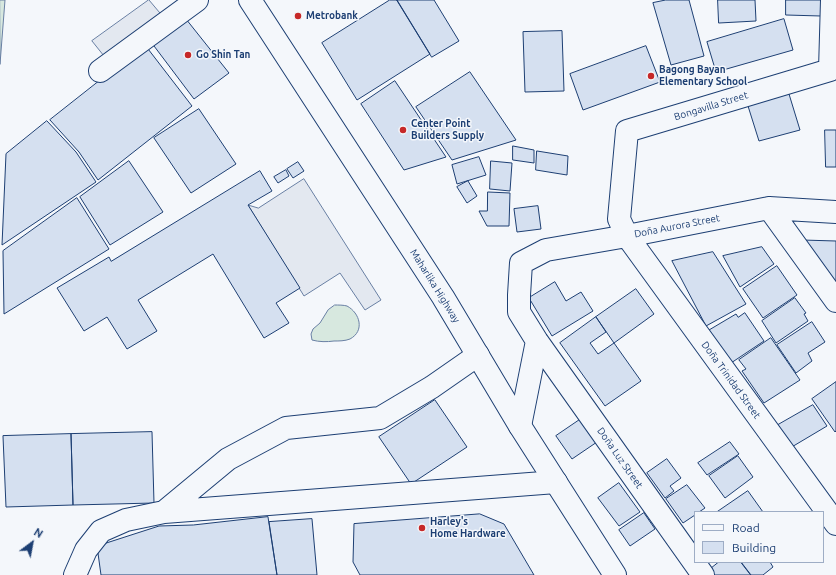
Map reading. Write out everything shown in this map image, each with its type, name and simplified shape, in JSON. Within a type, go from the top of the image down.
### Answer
[{"type":"street","points":[[100,71],[197,0]]},
{"type":"street","name":"Maharlika Highway","points":[[250,0],[432,280],[520,426],[615,575]]},
{"type":"street","name":"Bongavilla Street","points":[[626,236],[619,219],[627,131],[830,70],[832,0]]},
{"type":"street","points":[[769,208],[836,301]]},
{"type":"street","name":"Doña Aurora Street","points":[[520,263],[546,250],[769,208],[836,212]]},
{"type":"street","name":"Doña Trinidad Street","points":[[626,236],[836,524]]},
{"type":"street","name":"Doña Luz Street","points":[[520,263],[519,312],[537,341],[694,562]]},
{"type":"street","points":[[520,426],[537,341]]},
{"type":"street","points":[[164,512],[228,459],[286,428],[380,418],[432,386],[478,355]]},
{"type":"street","points":[[75,575],[86,550],[101,531],[126,520],[164,512],[556,482]]},
{"type":"street","name":"Doña Luz Street","points":[[694,563],[703,575]]},
{"type":"shaded area","points":[[0,0],[5,0],[0,64]]},
{"type":"shaded area","points":[[149,0],[165,19],[108,61],[92,41]]},
{"type":"shaded area","points":[[304,179],[381,300],[365,310],[340,273],[304,296],[248,205],[258,208]]},
{"type":"shaded area","points":[[335,305],[347,306],[358,317],[359,327],[355,336],[346,340],[326,342],[312,340],[311,334],[313,329],[320,323],[328,310]]},
{"type":"building","points":[[390,0],[397,0],[430,54],[357,100],[322,43]]},
{"type":"building","points":[[397,0],[434,0],[459,41],[432,57]]},
{"type":"building","points":[[666,0],[689,0],[704,56],[671,65],[653,3]]},
{"type":"building","points":[[718,0],[755,0],[756,21],[719,23]]},
{"type":"building","points":[[786,0],[821,0],[821,16],[786,15]]},
{"type":"building","name":"Go Shin Tan","points":[[182,14],[229,73],[194,99],[148,38]]},
{"type":"building","points":[[784,19],[793,50],[716,72],[707,42]]},
{"type":"building","points":[[562,31],[564,91],[525,92],[523,32]]},
{"type":"building","points":[[145,45],[192,106],[98,180],[79,152],[50,120]]},
{"type":"building","points":[[646,46],[660,82],[583,110],[570,74]]},
{"type":"building","points":[[470,72],[516,140],[452,160],[416,107]]},
{"type":"building","name":"Center Point Builders Supply","points":[[395,81],[446,157],[404,170],[361,104]]},
{"type":"building","points":[[789,94],[800,130],[759,141],[748,106]]},
{"type":"building","points":[[199,109],[236,164],[191,193],[154,138]]},
{"type":"building","points":[[47,121],[76,152],[96,182],[2,245],[6,154]]},
{"type":"building","points":[[825,130],[836,130],[836,167],[826,167]]},
{"type":"building","points":[[513,146],[534,150],[534,163],[513,160]]},
{"type":"building","points":[[537,151],[568,156],[567,175],[536,170]]},
{"type":"building","points":[[479,157],[486,175],[457,184],[452,165]]},
{"type":"building","points":[[129,161],[163,212],[110,245],[80,197]]},
{"type":"building","points":[[491,161],[512,163],[510,191],[490,189]]},
{"type":"building","points":[[298,162],[304,171],[293,178],[287,169]]},
{"type":"building","points":[[286,170],[289,176],[278,183],[274,177]]},
{"type":"building","points":[[260,171],[272,191],[248,205],[300,288],[276,303],[289,323],[264,338],[213,254],[138,300],[157,331],[127,349],[107,317],[84,331],[57,288],[109,257],[111,261]]},
{"type":"building","points":[[468,181],[477,196],[467,203],[457,187]]},
{"type":"building","points":[[488,192],[510,193],[509,226],[487,226],[479,211],[487,211]]},
{"type":"building","points":[[77,198],[109,249],[4,314],[3,251]]},
{"type":"building","points":[[538,206],[541,229],[517,232],[514,209]]},
{"type":"building","points":[[802,240],[836,241],[836,293]]},
{"type":"building","points":[[762,247],[774,264],[740,287],[723,256]]},
{"type":"building","points":[[713,252],[746,304],[706,326],[672,261]]},
{"type":"building","points":[[777,266],[797,295],[763,318],[743,289]]},
{"type":"building","points":[[555,282],[566,301],[581,292],[593,311],[552,336],[529,298]]},
{"type":"building","points":[[636,289],[654,314],[614,343],[596,317]]},
{"type":"building","points":[[795,298],[806,313],[804,314],[808,321],[776,343],[762,321]]},
{"type":"building","points":[[745,313],[764,341],[731,363],[709,330],[736,314],[738,317]]},
{"type":"building","points":[[596,317],[606,332],[590,343],[598,354],[614,343],[641,381],[605,406],[560,343]]},
{"type":"building","points":[[812,322],[825,342],[808,353],[812,361],[796,373],[777,345]]},
{"type":"building","points":[[771,338],[800,380],[764,403],[742,371],[746,369],[739,360]]},
{"type":"building","points":[[836,382],[836,431],[835,432],[812,399]]},
{"type":"building","points":[[435,400],[467,447],[411,484],[379,437]]},
{"type":"building","points":[[813,405],[827,426],[785,451],[771,429]]},
{"type":"building","points":[[581,419],[597,442],[572,459],[556,436]]},
{"type":"building","points":[[152,432],[154,503],[73,505],[71,434]]},
{"type":"building","points":[[71,434],[73,505],[6,507],[3,436]]},
{"type":"building","points":[[730,442],[739,454],[707,475],[698,463]]},
{"type":"building","points":[[738,456],[753,477],[725,498],[709,476]]},
{"type":"building","points":[[667,459],[681,478],[670,486],[674,491],[665,498],[647,473]]},
{"type":"building","points":[[619,483],[640,512],[619,526],[598,498]]},
{"type":"building","points":[[687,485],[705,508],[700,511],[694,511],[694,516],[683,523],[666,499]]},
{"type":"building","points":[[748,491],[762,511],[718,511]]},
{"type":"building","points":[[644,513],[655,529],[630,546],[619,530]]},
{"type":"building","points":[[480,514],[504,524],[534,575],[360,575],[353,562],[354,524]]},
{"type":"building","points":[[268,517],[277,575],[101,575],[97,546],[159,526],[193,525]]},
{"type":"building","points":[[312,519],[317,575],[277,575],[269,522]]},
{"type":"building","points":[[718,563],[742,563],[751,575],[711,575],[708,571]]},
{"type":"building","points":[[742,563],[771,563],[773,567],[763,575],[751,575]]},
{"type":"place","name":"Metrobank","points":[[298,16]]},
{"type":"place","name":"Go Shin Tan","points":[[188,55]]},
{"type":"place","name":"Bagong Bayan Elementary School","points":[[651,76]]},
{"type":"place","name":"Center Point Builders Supply","points":[[403,130]]},
{"type":"place","name":"Harley's Home Hardware","points":[[422,528]]}]
